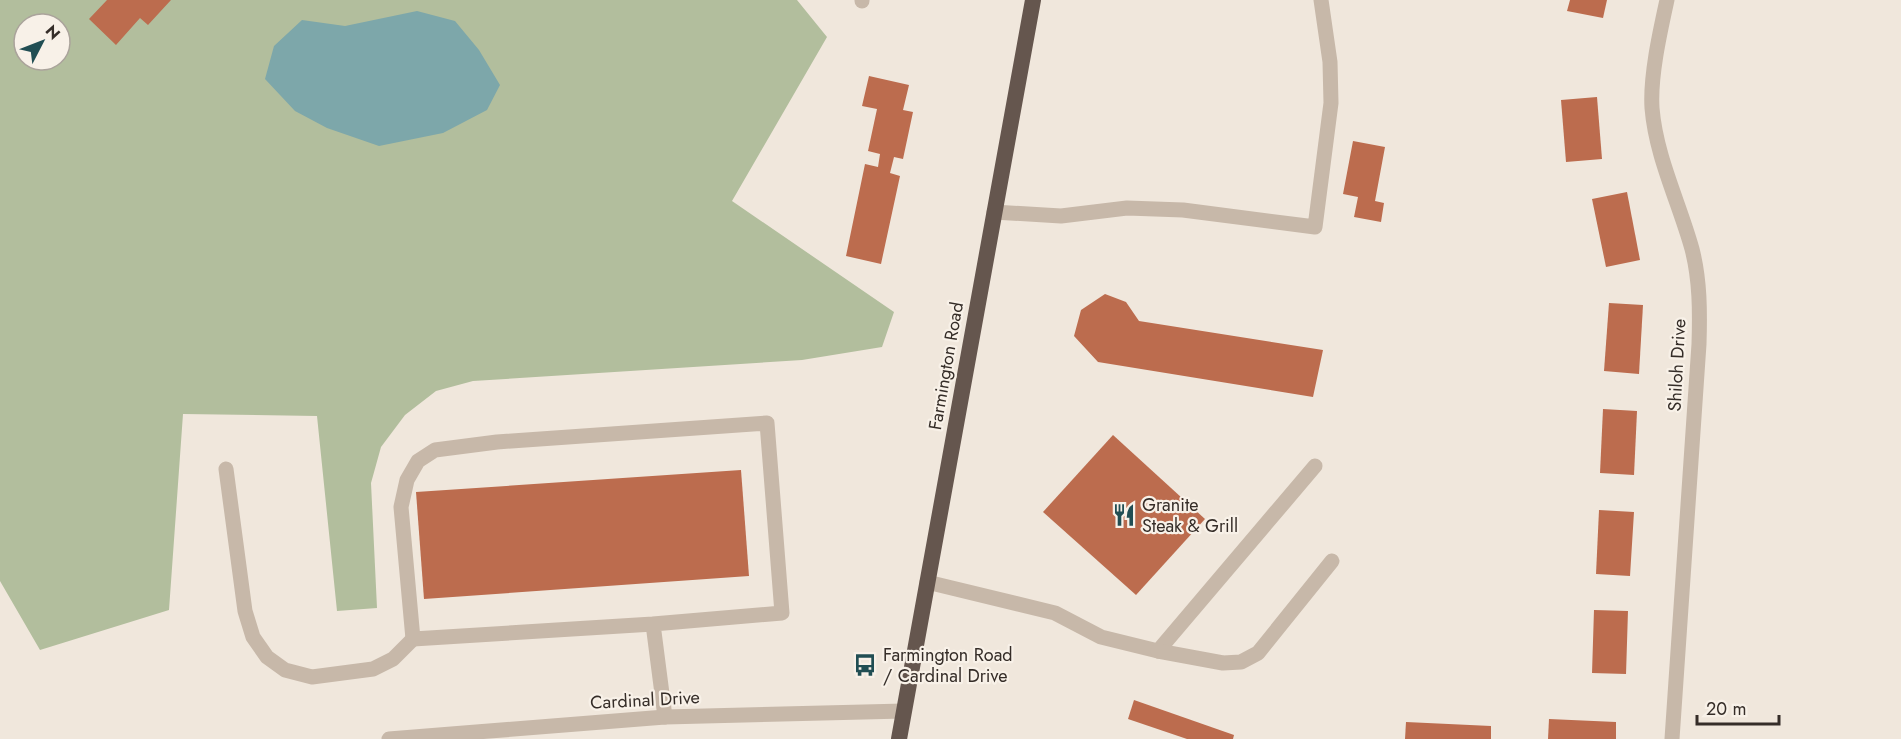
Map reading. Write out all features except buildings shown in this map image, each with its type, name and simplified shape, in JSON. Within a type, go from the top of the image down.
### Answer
[{"type":"highway","name":"Farmington Road","points":[[899,739],[1033,0]]},
{"type":"street","points":[[994,212],[1061,216],[1127,208],[1183,210],[1315,227],[1331,104],[1330,62],[1321,0]]},
{"type":"street","name":"Shiloh Drive","points":[[1667,0],[1657,52],[1652,107],[1658,147],[1692,250],[1700,297],[1699,344],[1672,739]]},
{"type":"street","points":[[226,469],[244,611],[253,638],[267,657],[285,670],[312,677],[373,669],[393,659],[413,639],[653,624],[782,613],[767,423],[497,442],[435,450],[418,461],[407,480],[401,507],[413,639]]},
{"type":"street","points":[[1158,651],[1315,465]]},
{"type":"street","points":[[927,582],[1055,613],[1101,637],[1158,651],[1223,663],[1241,662],[1258,653],[1332,561]]},
{"type":"street","points":[[653,624],[665,717]]},
{"type":"street","name":"Cardinal Drive","points":[[389,739],[665,717],[904,711]]},
{"type":"green space","points":[[0,0],[797,0],[827,37],[732,201],[894,312],[882,347],[802,360],[473,381],[436,391],[405,415],[381,447],[371,483],[377,608],[337,611],[317,416],[183,414],[169,610],[40,650],[0,581]]},
{"type":"water","points":[[417,11],[455,21],[479,50],[500,85],[487,110],[443,133],[379,146],[327,128],[295,111],[265,79],[274,46],[302,20],[345,26]]},
{"type":"place","name":"Granite Steak & Grill","points":[[1124,515]]},
{"type":"place","name":"Farmington Road / Cardinal Drive","points":[[865,665]]}]
